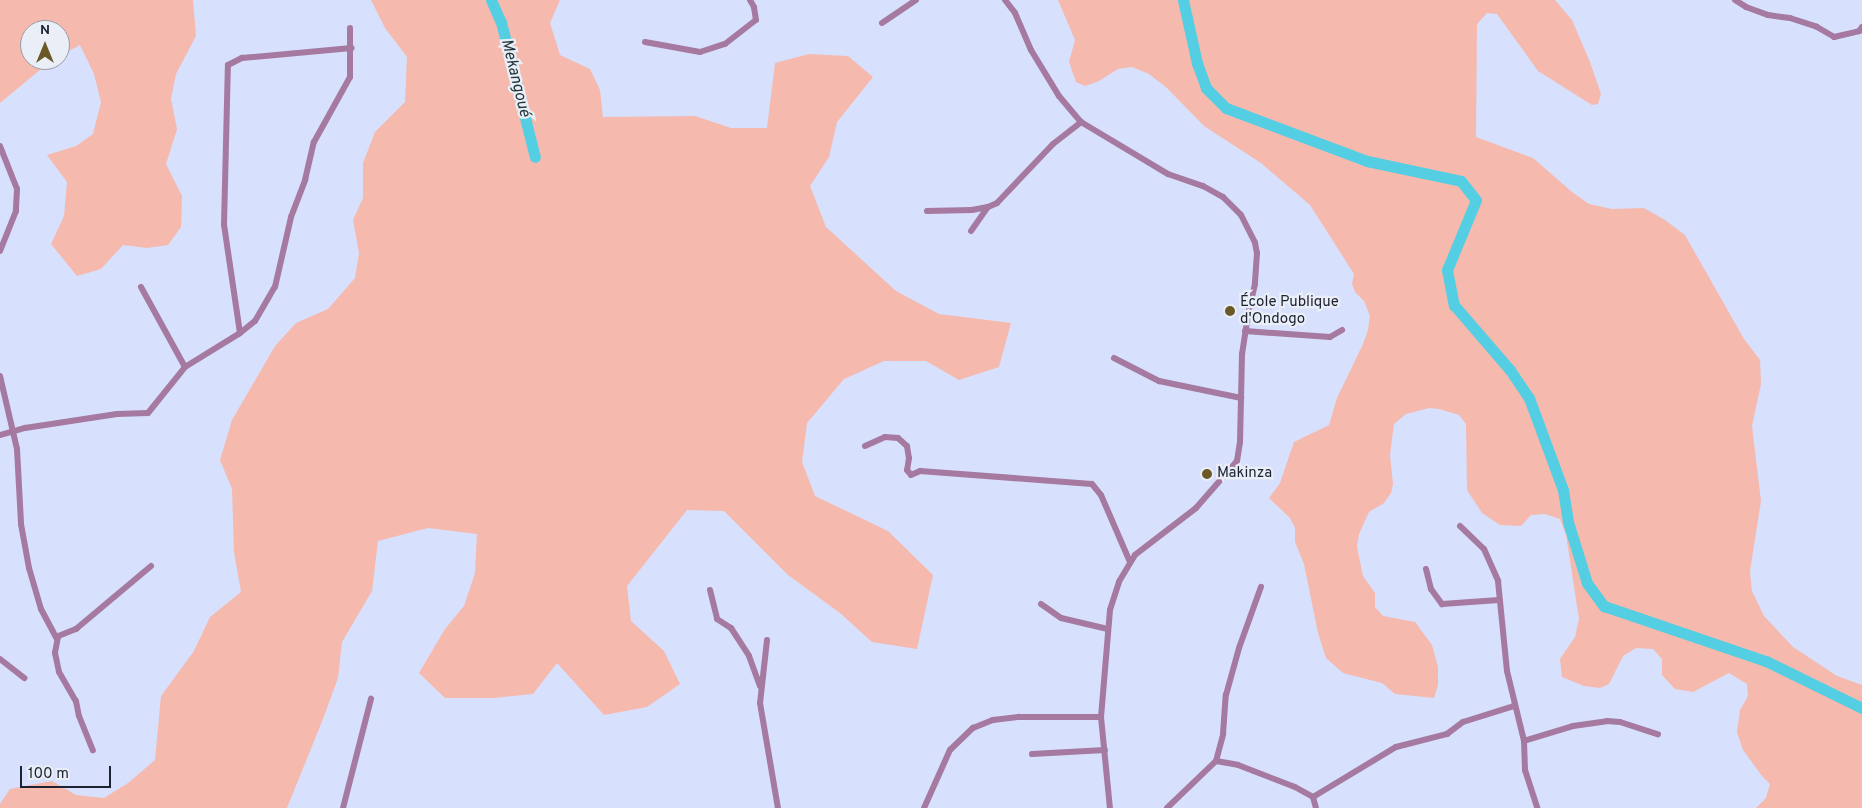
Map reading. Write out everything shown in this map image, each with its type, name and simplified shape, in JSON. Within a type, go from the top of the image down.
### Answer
[{"type":"street","points":[[645,42],[700,52],[725,44],[756,20],[754,7],[750,0]]},
{"type":"street","points":[[882,23],[916,0]]},
{"type":"street","points":[[1005,0],[1015,13],[1031,50],[1059,96],[1081,122],[1159,169],[1216,192],[1230,203],[1241,215],[1255,243],[1258,264],[1245,332],[1239,451],[1234,465],[1196,508],[1142,548],[1130,562],[1112,603],[1108,628],[1101,717],[1110,808]]},
{"type":"street","points":[[1735,0],[1746,7],[1768,15],[1790,18],[1817,27],[1834,37],[1859,31],[1862,27]]},
{"type":"street","points":[[0,434],[13,430],[117,414],[148,413],[185,367],[240,333],[255,321],[274,286],[291,217],[305,180],[314,142],[350,77],[352,48],[350,28]]},
{"type":"street","points":[[240,333],[230,254],[224,225],[228,66],[242,58],[352,48]]},
{"type":"street","points":[[927,211],[988,207],[997,203],[1053,144],[1081,122]]},
{"type":"street","points":[[0,146],[17,189],[16,211],[0,251]]},
{"type":"street","points":[[971,231],[988,207]]},
{"type":"street","points":[[141,287],[185,367]]},
{"type":"street","points":[[1245,332],[1330,337],[1342,330]]},
{"type":"street","points":[[1114,358],[1158,381],[1241,398]]},
{"type":"street","points":[[0,376],[20,470],[21,524],[29,568],[41,609],[56,637],[58,637]]},
{"type":"street","points":[[865,446],[885,437],[898,438],[907,446],[909,458],[907,470],[911,474],[920,471],[1092,484],[1101,495],[1130,562]]},
{"type":"street","points":[[1460,526],[1484,549],[1498,581],[1507,671],[1524,741],[1525,770],[1537,808]]},
{"type":"street","points":[[58,637],[76,629],[151,566]]},
{"type":"street","points":[[1426,569],[1431,589],[1442,604],[1499,600]]},
{"type":"street","points":[[1167,808],[1216,761],[1222,734],[1226,695],[1239,648],[1261,587]]},
{"type":"street","points":[[710,590],[717,619],[731,628],[749,656],[761,687]]},
{"type":"street","points":[[1041,604],[1061,618],[1108,628]]},
{"type":"street","points":[[58,637],[55,653],[59,672],[76,701],[79,716],[93,750]]},
{"type":"street","points":[[767,640],[761,687],[762,719],[778,808]]},
{"type":"street","points":[[0,659],[24,678]]},
{"type":"street","points":[[343,808],[371,699]]},
{"type":"street","points":[[1313,797],[1396,747],[1447,734],[1463,722],[1514,706]]},
{"type":"street","points":[[924,808],[950,750],[973,728],[993,720],[1010,718],[1101,717]]},
{"type":"street","points":[[1524,741],[1573,726],[1607,721],[1620,722],[1658,734]]},
{"type":"street","points":[[1032,754],[1105,750]]},
{"type":"street","points":[[1216,761],[1253,771],[1295,787],[1313,797],[1317,808]]},
{"type":"street","points":[[1317,808],[1320,796],[1331,787]]},
{"type":"shaded area","points":[[0,0],[193,0],[196,36],[176,74],[171,99],[177,129],[166,164],[182,196],[181,227],[168,245],[147,248],[123,245],[101,269],[77,276],[51,244],[64,216],[67,182],[47,155],[76,146],[93,134],[101,102],[94,74],[80,45],[70,50],[70,20],[20,20],[20,70],[40,70],[0,103]]},
{"type":"shaded area","points":[[371,0],[560,0],[550,23],[560,55],[590,69],[600,90],[603,117],[695,116],[731,128],[767,128],[775,63],[809,54],[848,56],[873,77],[837,122],[829,157],[810,186],[826,227],[896,291],[939,314],[1011,323],[999,367],[959,380],[926,361],[884,361],[844,379],[807,423],[802,462],[815,496],[888,531],[933,575],[917,649],[872,642],[840,613],[788,575],[724,511],[687,510],[627,586],[631,621],[664,651],[680,684],[647,707],[604,715],[557,663],[533,694],[494,698],[445,698],[419,673],[445,629],[464,606],[475,573],[477,534],[428,528],[378,541],[372,591],[342,642],[338,678],[287,808],[0,808],[0,804],[10,789],[52,781],[76,795],[104,798],[128,783],[155,760],[161,696],[194,651],[210,617],[241,592],[234,552],[232,489],[220,460],[232,420],[275,346],[296,323],[328,309],[355,278],[359,253],[353,220],[363,198],[363,163],[375,132],[405,102],[407,57],[385,28]]},
{"type":"shaded area","points":[[1058,0],[1555,0],[1572,20],[1590,62],[1601,94],[1598,104],[1592,105],[1538,71],[1497,14],[1487,13],[1477,24],[1476,137],[1533,158],[1572,192],[1589,204],[1612,209],[1644,208],[1665,220],[1685,235],[1744,339],[1760,360],[1761,384],[1752,426],[1761,501],[1750,571],[1752,591],[1764,616],[1793,647],[1837,676],[1862,685],[1862,808],[1756,808],[1766,798],[1770,784],[1743,750],[1737,732],[1740,710],[1748,696],[1747,684],[1729,673],[1693,692],[1675,689],[1662,675],[1662,659],[1653,649],[1636,648],[1623,656],[1609,684],[1600,688],[1584,686],[1562,677],[1560,659],[1575,637],[1579,619],[1566,535],[1560,519],[1545,514],[1531,515],[1521,526],[1500,525],[1482,513],[1467,490],[1466,424],[1459,415],[1439,409],[1429,408],[1406,414],[1394,424],[1390,455],[1393,484],[1391,493],[1384,503],[1369,512],[1359,534],[1357,547],[1363,576],[1375,593],[1375,607],[1383,616],[1415,622],[1432,645],[1438,667],[1438,685],[1434,698],[1395,694],[1382,683],[1343,673],[1326,658],[1318,633],[1304,564],[1295,542],[1295,528],[1290,518],[1269,498],[1280,483],[1294,442],[1329,425],[1337,398],[1363,344],[1370,316],[1364,301],[1355,292],[1352,284],[1354,274],[1310,205],[1261,163],[1204,126],[1167,88],[1149,74],[1132,67],[1118,69],[1099,81],[1085,86],[1076,82],[1069,62],[1075,40]]},
{"type":"waterway","name":"Mekangoué","points":[[491,0],[501,22],[535,157]]},
{"type":"waterway","points":[[1183,0],[1197,63],[1206,88],[1226,108],[1367,161],[1461,181],[1476,200],[1447,270],[1454,305],[1510,370],[1529,398],[1563,490],[1568,522],[1587,583],[1604,606],[1766,661],[1862,708]]},
{"type":"place","name":"École Publique d'Ondogo","points":[[1230,311]]},
{"type":"place","name":"Makinza","points":[[1207,474]]}]
